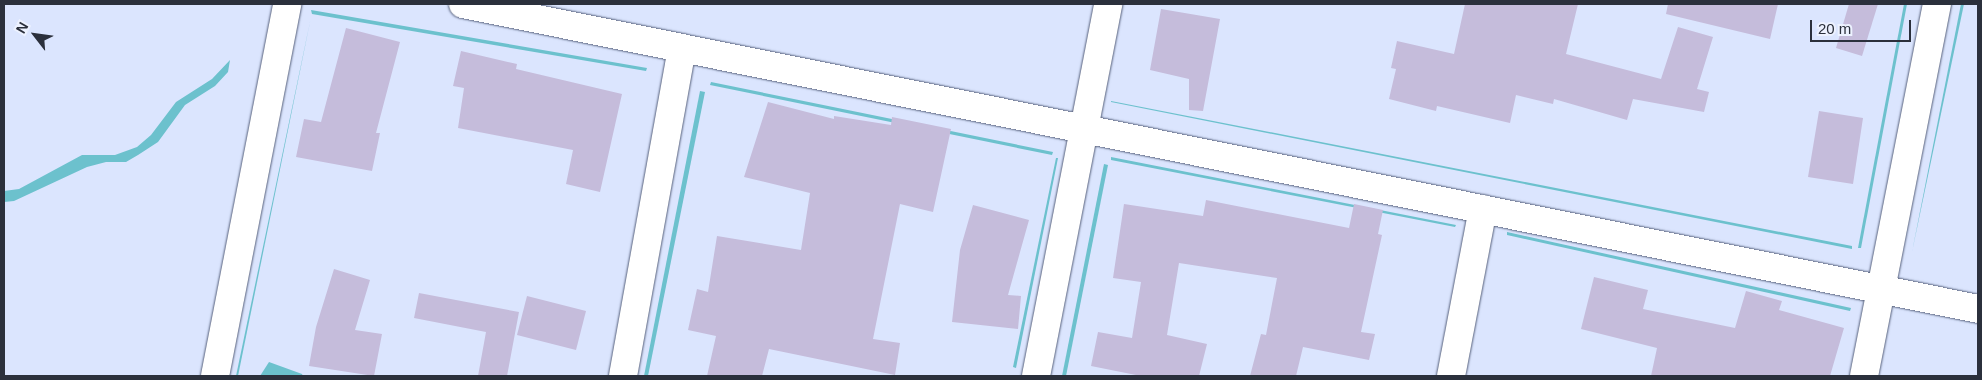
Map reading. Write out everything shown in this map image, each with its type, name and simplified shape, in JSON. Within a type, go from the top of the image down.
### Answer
[{"type":"street","points":[[215,376],[287,4]]},
{"type":"street","points":[[463,4],[1978,309]]},
{"type":"street","points":[[1036,376],[1108,4]]},
{"type":"street","points":[[1864,376],[1937,4]]},
{"type":"street","points":[[623,376],[682,48]]},
{"type":"street","points":[[1452,376],[1483,209]]},
{"type":"shaded area","points":[[1904,4],[1907,4],[1861,248],[1858,248]]},
{"type":"shaded area","points":[[1961,4],[1964,4],[1912,252]]},
{"type":"shaded area","points":[[311,10],[647,68],[646,71],[312,14]]},
{"type":"shaded area","points":[[311,17],[238,376],[236,376]]},
{"type":"shaded area","points":[[230,60],[228,72],[215,86],[185,105],[158,142],[138,155],[126,162],[106,162],[87,167],[14,201],[4,202],[4,191],[19,189],[82,155],[115,155],[137,147],[151,135],[176,102],[212,79]]},
{"type":"shaded area","points":[[711,82],[1053,152],[1052,155],[710,85]]},
{"type":"shaded area","points":[[700,91],[705,92],[648,376],[644,376]]},
{"type":"shaded area","points":[[1111,102],[1852,246],[1852,249]]},
{"type":"shaded area","points":[[1111,157],[1456,225],[1455,227],[1111,160]]},
{"type":"shaded area","points":[[1056,158],[1058,158],[1016,368],[1013,367]]},
{"type":"shaded area","points":[[1104,164],[1108,165],[1066,376],[1062,376]]},
{"type":"shaded area","points":[[1507,232],[1851,308],[1850,311],[1507,235]]},
{"type":"shaded area","points":[[269,362],[302,374],[303,376],[260,376]]},
{"type":"building","points":[[1465,4],[1578,4],[1566,54],[1661,79],[1678,27],[1713,37],[1697,89],[1709,92],[1704,112],[1633,99],[1627,120],[1554,99],[1553,104],[1516,95],[1510,123],[1437,106],[1436,111],[1389,99],[1396,69],[1391,68],[1397,41],[1454,54]]},
{"type":"building","points":[[1668,4],[1778,4],[1770,39],[1666,14]]},
{"type":"building","points":[[1849,4],[1878,4],[1862,56],[1836,48]]},
{"type":"building","points":[[1161,9],[1220,19],[1203,111],[1189,110],[1189,79],[1150,70]]},
{"type":"building","points":[[346,28],[400,42],[376,133],[380,133],[372,171],[296,157],[304,119],[321,122]]},
{"type":"building","points":[[461,51],[517,64],[516,69],[622,94],[600,192],[566,184],[573,150],[458,128],[464,88],[453,86]]},
{"type":"building","points":[[768,102],[834,119],[834,116],[891,125],[892,117],[951,129],[933,212],[900,204],[873,339],[900,343],[895,375],[769,349],[762,376],[707,376],[716,336],[688,330],[697,289],[708,292],[717,236],[801,250],[810,193],[744,177]]},
{"type":"building","points":[[1819,111],[1863,118],[1853,184],[1808,177]]},
{"type":"building","points":[[1206,200],[1349,228],[1354,204],[1383,210],[1378,234],[1382,235],[1361,332],[1375,334],[1369,360],[1303,347],[1296,376],[1250,376],[1261,334],[1266,335],[1277,278],[1179,263],[1167,335],[1207,344],[1199,376],[1141,376],[1091,366],[1098,332],[1132,338],[1141,282],[1113,278],[1124,204],[1203,216]]},
{"type":"building","points":[[973,205],[1029,220],[1008,295],[1021,296],[1018,329],[952,322],[960,250]]},
{"type":"building","points":[[334,269],[370,280],[355,330],[382,334],[374,376],[309,366],[316,327]]},
{"type":"building","points":[[1594,277],[1648,290],[1643,309],[1735,328],[1746,291],[1782,301],[1779,310],[1844,328],[1830,376],[1651,376],[1657,348],[1581,329]]},
{"type":"building","points":[[419,293],[519,312],[507,376],[478,376],[486,332],[414,318]]},
{"type":"building","points":[[527,296],[586,311],[576,350],[517,335]]}]
